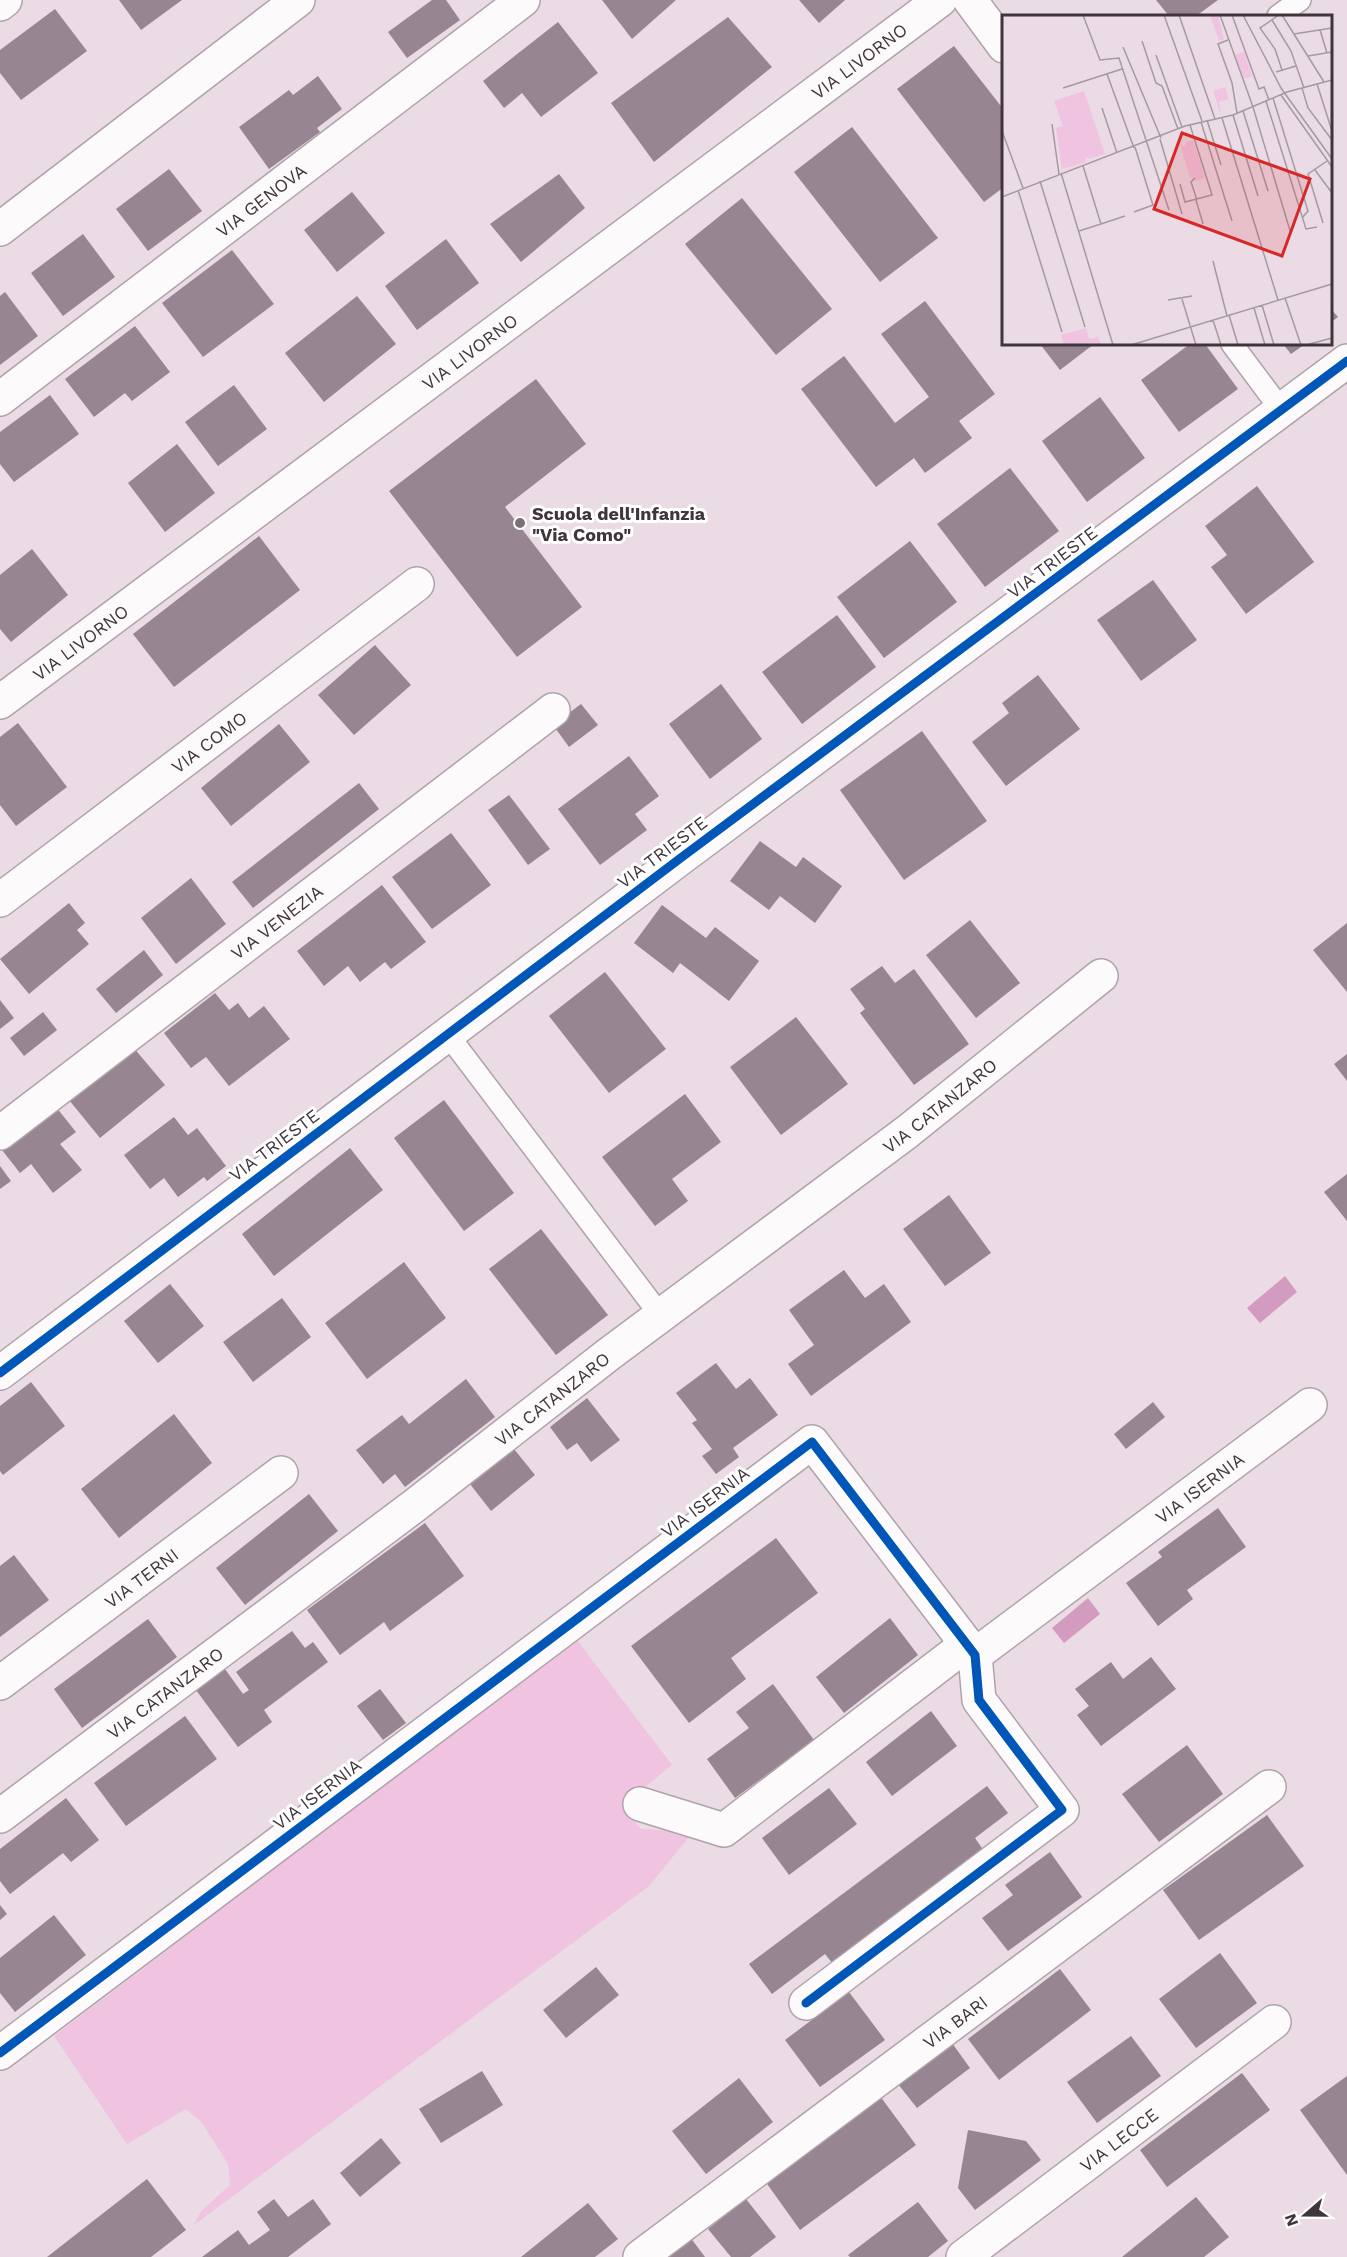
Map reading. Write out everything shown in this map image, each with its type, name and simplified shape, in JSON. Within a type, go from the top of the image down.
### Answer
[{"type":"street","points":[[0,4],[5,0]]},
{"type":"street","points":[[0,229],[298,0]]},
{"type":"street","name":"VIA GENOVA","points":[[0,399],[523,0]]},
{"type":"street","name":"VIA LIVORNO","points":[[0,702],[940,0]]},
{"type":"street","points":[[970,0],[1002,42]]},
{"type":"street","name":"VIA TRIESTE","points":[[0,1373],[682,857],[1347,361]]},
{"type":"street","name":"VIA COMO","points":[[0,900],[417,584]]},
{"type":"street","name":"VIA VENEZIA","points":[[0,1133],[553,710]]},
{"type":"street","name":"VIA CATANZARO","points":[[0,1816],[414,1506],[609,1354],[907,1132],[1101,976]]},
{"type":"street","name":"VIA ISERNIA","points":[[640,1804],[724,1830],[1310,1405]]},
{"type":"street","name":"VIA ISERNIA","points":[[0,2053],[812,1442],[971,1650]]},
{"type":"street","name":"VIA TERNI","points":[[0,1683],[281,1473]]},
{"type":"street","points":[[806,2003],[1062,1810],[979,1700],[971,1650]]},
{"type":"street","name":"VIA BARI","points":[[640,2257],[1269,1788]]},
{"type":"street","name":"VIA LECCE","points":[[963,2257],[1274,2022]]},
{"type":"lane","points":[[1279,15],[1300,0]]},
{"type":"lane","points":[[1233,345],[1282,411]]},
{"type":"lane","points":[[448,1035],[661,1316]]},
{"type":"shaded area","points":[[1285,1276],[1297,1292],[1260,1323],[1247,1308]]},
{"type":"shaded area","points":[[1088,1598],[1100,1614],[1064,1643],[1052,1628]]},
{"type":"shaded area","points":[[577,1640],[672,1765],[622,1806],[641,1829],[693,1832],[649,1886],[194,2225],[201,2211],[230,2185],[228,2164],[202,2123],[186,2109],[127,2144],[54,2036]]},
{"type":"building","points":[[119,0],[182,0],[141,30]]},
{"type":"building","points":[[432,0],[446,0],[460,20],[407,58],[388,32]]},
{"type":"building","points":[[602,0],[676,0],[632,39]]},
{"type":"building","points":[[799,0],[845,0],[819,23]]},
{"type":"building","points":[[1156,0],[1218,0],[1197,15],[1168,15]]},
{"type":"building","points":[[55,9],[87,51],[21,100],[0,73],[0,50]]},
{"type":"building","points":[[728,17],[772,67],[654,162],[611,103]]},
{"type":"building","points":[[558,22],[598,73],[541,117],[522,93],[504,108],[483,81]]},
{"type":"building","points":[[954,46],[1002,107],[1002,188],[984,202],[897,89]]},
{"type":"building","points":[[318,76],[342,109],[317,128],[320,132],[269,169],[239,127],[289,90],[293,95]]},
{"type":"building","points":[[852,127],[938,238],[880,282],[794,172]]},
{"type":"building","points":[[169,169],[202,211],[148,251],[116,209]]},
{"type":"building","points":[[559,174],[585,208],[521,262],[490,224]]},
{"type":"building","points":[[352,192],[385,233],[337,272],[304,230]]},
{"type":"building","points":[[742,198],[832,309],[776,355],[685,244]]},
{"type":"building","points":[[83,234],[115,277],[63,316],[31,273]]},
{"type":"building","points":[[446,239],[479,283],[417,330],[385,286]]},
{"type":"building","points":[[232,250],[274,304],[203,357],[162,303]]},
{"type":"building","points":[[5,292],[38,336],[0,365],[0,296]]},
{"type":"building","points":[[357,296],[396,344],[324,402],[285,353]]},
{"type":"building","points":[[925,301],[995,394],[959,421],[972,438],[925,473],[914,458],[876,487],[801,389],[844,356],[895,423],[929,397],[881,334]]},
{"type":"building","points":[[1332,310],[1338,317],[1332,322]]},
{"type":"building","points":[[135,326],[170,372],[132,401],[125,393],[94,417],[65,379]]},
{"type":"building","points":[[1041,345],[1093,345],[1060,370]]},
{"type":"building","points":[[1189,345],[1206,345],[1238,389],[1179,432],[1141,380]]},
{"type":"building","points":[[1284,345],[1304,345],[1291,354]]},
{"type":"building","points":[[536,379],[586,444],[505,507],[582,607],[517,657],[389,491]]},
{"type":"building","points":[[234,385],[267,429],[218,466],[185,422]]},
{"type":"building","points":[[50,395],[79,434],[14,482],[0,464],[0,432]]},
{"type":"building","points":[[1100,397],[1145,458],[1087,502],[1042,441]]},
{"type":"building","points":[[177,444],[215,493],[165,532],[128,483]]},
{"type":"building","points":[[1010,468],[1059,531],[985,587],[937,524]]},
{"type":"building","points":[[1257,486],[1314,562],[1246,614],[1211,567],[1227,555],[1205,526]]},
{"type":"building","points":[[259,536],[300,590],[174,687],[133,634]]},
{"type":"building","points":[[910,541],[957,602],[884,658],[837,597]]},
{"type":"building","points":[[32,549],[68,595],[11,642],[0,629],[0,575]]},
{"type":"building","points":[[1153,580],[1197,640],[1141,681],[1097,620]]},
{"type":"building","points":[[837,615],[876,667],[802,724],[762,672]]},
{"type":"building","points":[[375,645],[411,685],[354,735],[318,695]]},
{"type":"building","points":[[1038,675],[1080,729],[1006,786],[972,742],[1009,713],[1002,703]]},
{"type":"building","points":[[721,684],[762,739],[710,779],[669,724]]},
{"type":"building","points":[[581,704],[598,725],[569,747],[553,725]]},
{"type":"building","points":[[18,723],[67,787],[16,826],[0,805],[0,737]]},
{"type":"building","points":[[279,724],[310,762],[231,826],[201,788]]},
{"type":"building","points":[[922,731],[987,821],[904,880],[840,790]]},
{"type":"building","points":[[629,756],[659,796],[635,814],[647,830],[600,865],[558,809]]},
{"type":"building","points":[[359,783],[379,809],[253,908],[232,882]]},
{"type":"building","points":[[509,795],[550,849],[528,865],[488,810]]},
{"type":"building","points":[[451,833],[491,885],[432,929],[392,877]]},
{"type":"building","points":[[760,841],[796,867],[803,857],[842,886],[815,923],[780,896],[769,910],[730,881]]},
{"type":"building","points":[[191,878],[226,924],[176,964],[141,918]]},
{"type":"building","points":[[382,885],[426,942],[391,969],[385,962],[360,982],[348,966],[324,986],[297,951]]},
{"type":"building","points":[[69,903],[85,923],[77,930],[89,944],[29,994],[0,959]]},
{"type":"building","points":[[662,905],[706,938],[715,927],[759,961],[729,1001],[680,963],[673,973],[634,943]]},
{"type":"building","points":[[970,920],[1020,983],[976,1018],[926,955]]},
{"type":"building","points":[[1347,923],[1347,992],[1313,950]]},
{"type":"building","points":[[144,950],[163,975],[116,1013],[96,989]]},
{"type":"building","points":[[882,966],[895,983],[914,969],[969,1044],[914,1085],[860,1013],[865,1009],[850,989]]},
{"type":"building","points":[[605,972],[666,1049],[609,1093],[549,1016]]},
{"type":"building","points":[[215,993],[229,1010],[238,1003],[249,1018],[264,1006],[290,1039],[229,1086],[206,1057],[191,1068],[164,1033]]},
{"type":"building","points":[[0,1000],[14,1018],[0,1029]]},
{"type":"building","points":[[43,1012],[57,1030],[24,1056],[10,1038]]},
{"type":"building","points":[[796,1017],[848,1084],[781,1135],[730,1067]]},
{"type":"building","points":[[133,1047],[165,1085],[100,1138],[69,1100]]},
{"type":"building","points":[[1347,1054],[1347,1081],[1334,1064]]},
{"type":"building","points":[[685,1094],[721,1142],[672,1179],[688,1201],[655,1226],[602,1157]]},
{"type":"building","points":[[444,1100],[514,1193],[464,1231],[394,1138]]},
{"type":"building","points":[[56,1107],[76,1132],[60,1144],[82,1170],[53,1193],[31,1164],[20,1173],[2,1150]]},
{"type":"building","points":[[174,1117],[188,1135],[197,1128],[226,1166],[207,1181],[204,1177],[178,1197],[164,1178],[150,1189],[124,1155]]},
{"type":"building","points":[[350,1148],[383,1190],[274,1276],[242,1234]]},
{"type":"building","points":[[0,1166],[11,1181],[0,1189]]},
{"type":"building","points":[[1347,1174],[1347,1221],[1324,1192]]},
{"type":"building","points":[[949,1195],[991,1253],[945,1286],[903,1229]]},
{"type":"building","points":[[541,1229],[608,1315],[556,1355],[489,1269]]},
{"type":"building","points":[[404,1262],[446,1318],[367,1379],[325,1323]]},
{"type":"building","points":[[844,1270],[865,1298],[884,1284],[911,1322],[811,1396],[788,1364],[814,1345],[789,1310]]},
{"type":"building","points":[[170,1284],[204,1326],[158,1363],[124,1321]]},
{"type":"building","points":[[282,1298],[311,1337],[253,1382],[223,1342]]},
{"type":"building","points":[[716,1363],[736,1389],[750,1378],[778,1415],[733,1448],[739,1457],[716,1474],[702,1456],[712,1449],[692,1423],[697,1420],[676,1393]]},
{"type":"building","points":[[466,1379],[495,1417],[405,1487],[395,1474],[383,1484],[356,1450],[402,1415],[409,1424]]},
{"type":"building","points":[[31,1382],[65,1426],[3,1475],[0,1471],[0,1406]]},
{"type":"building","points":[[587,1398],[620,1440],[591,1462],[577,1443],[567,1450],[550,1427]]},
{"type":"building","points":[[1153,1402],[1165,1417],[1126,1449],[1114,1434]]},
{"type":"building","points":[[174,1414],[212,1463],[119,1538],[81,1489]]},
{"type":"building","points":[[514,1449],[535,1475],[491,1511],[470,1484]]},
{"type":"building","points":[[309,1494],[338,1531],[245,1605],[216,1568]]},
{"type":"building","points":[[1218,1508],[1246,1547],[1187,1590],[1193,1599],[1158,1626],[1126,1583],[1162,1557],[1158,1552]]},
{"type":"building","points":[[425,1523],[464,1576],[390,1631],[384,1622],[340,1655],[307,1610]]},
{"type":"building","points":[[776,1538],[818,1593],[731,1658],[746,1679],[689,1723],[631,1646]]},
{"type":"building","points":[[14,1555],[49,1600],[0,1637],[0,1566]]},
{"type":"building","points":[[890,1618],[918,1655],[844,1713],[816,1677]]},
{"type":"building","points":[[148,1619],[177,1657],[82,1728],[54,1689]]},
{"type":"building","points":[[292,1631],[305,1648],[313,1642],[328,1662],[264,1710],[272,1722],[238,1747],[193,1686],[222,1665],[243,1694],[249,1690],[236,1672]]},
{"type":"building","points":[[1151,1657],[1176,1689],[1101,1746],[1077,1715],[1089,1706],[1075,1689],[1111,1662],[1123,1679]]},
{"type":"building","points":[[773,1684],[814,1740],[735,1798],[707,1759],[749,1728],[736,1712]]},
{"type":"building","points":[[380,1689],[406,1723],[383,1740],[357,1706]]},
{"type":"building","points":[[931,1711],[957,1746],[892,1796],[866,1762]]},
{"type":"building","points":[[185,1716],[217,1759],[126,1826],[94,1783]]},
{"type":"building","points":[[1187,1745],[1223,1794],[1159,1842],[1122,1794]]},
{"type":"building","points":[[987,1786],[1008,1813],[975,1838],[984,1851],[833,1964],[825,1954],[772,1994],[749,1964]]},
{"type":"building","points":[[829,1788],[857,1824],[789,1875],[762,1838]]},
{"type":"building","points":[[66,1798],[99,1840],[71,1862],[63,1853],[10,1894],[0,1881],[0,1849]]},
{"type":"building","points":[[1267,1815],[1304,1866],[1199,1940],[1163,1890]]},
{"type":"building","points":[[1050,1852],[1082,1897],[1008,1951],[982,1918],[1013,1895],[1005,1885]]},
{"type":"building","points":[[0,1905],[7,1914],[0,1920]]},
{"type":"building","points":[[54,1915],[86,1955],[15,2012],[0,1993],[0,1958]]},
{"type":"building","points":[[1220,1953],[1257,2003],[1196,2048],[1159,1999]]},
{"type":"building","points":[[596,1967],[619,1995],[566,2038],[543,2010]]},
{"type":"building","points":[[1060,1969],[1091,2010],[999,2080],[968,2039]]},
{"type":"building","points":[[849,1992],[885,2040],[820,2087],[785,2040]]},
{"type":"building","points":[[1131,2036],[1161,2076],[1097,2123],[1067,2082]]},
{"type":"building","points":[[952,2043],[970,2068],[917,2108],[898,2084]]},
{"type":"building","points":[[482,2071],[503,2105],[441,2143],[419,2109]]},
{"type":"building","points":[[1242,2073],[1270,2110],[1167,2187],[1140,2150]]},
{"type":"building","points":[[1347,2076],[1347,2175],[1300,2110]]},
{"type":"building","points":[[739,2078],[773,2122],[706,2174],[672,2131]]},
{"type":"building","points":[[880,2096],[916,2145],[800,2230],[765,2181]]},
{"type":"building","points":[[968,2130],[1026,2141],[1041,2160],[975,2210],[958,2188]]},
{"type":"building","points":[[381,2138],[401,2163],[360,2197],[340,2173]]},
{"type":"building","points":[[147,2179],[186,2230],[151,2257],[47,2257]]},
{"type":"building","points":[[1196,2197],[1229,2237],[1204,2257],[1122,2257]]},
{"type":"building","points":[[274,2199],[288,2217],[313,2199],[331,2224],[288,2257],[202,2257],[238,2230],[249,2245],[270,2230],[257,2212]]},
{"type":"building","points":[[746,2199],[776,2237],[750,2257],[731,2257],[708,2229]]},
{"type":"building","points":[[918,2202],[948,2241],[928,2257],[850,2257],[848,2255]]},
{"type":"building","points":[[588,2203],[618,2239],[595,2257],[521,2257]]},
{"type":"building","points":[[690,2237],[705,2257],[664,2257]]},
{"type":"cycle path","points":[[0,1373],[682,857],[1347,361]]},
{"type":"cycle path","points":[[0,2053],[812,1442],[975,1655],[979,1700],[1062,1810],[806,2003]]},
{"type":"place","name":"Scuola dell'Infanzia \"Via Como\"","points":[[520,523]]}]
